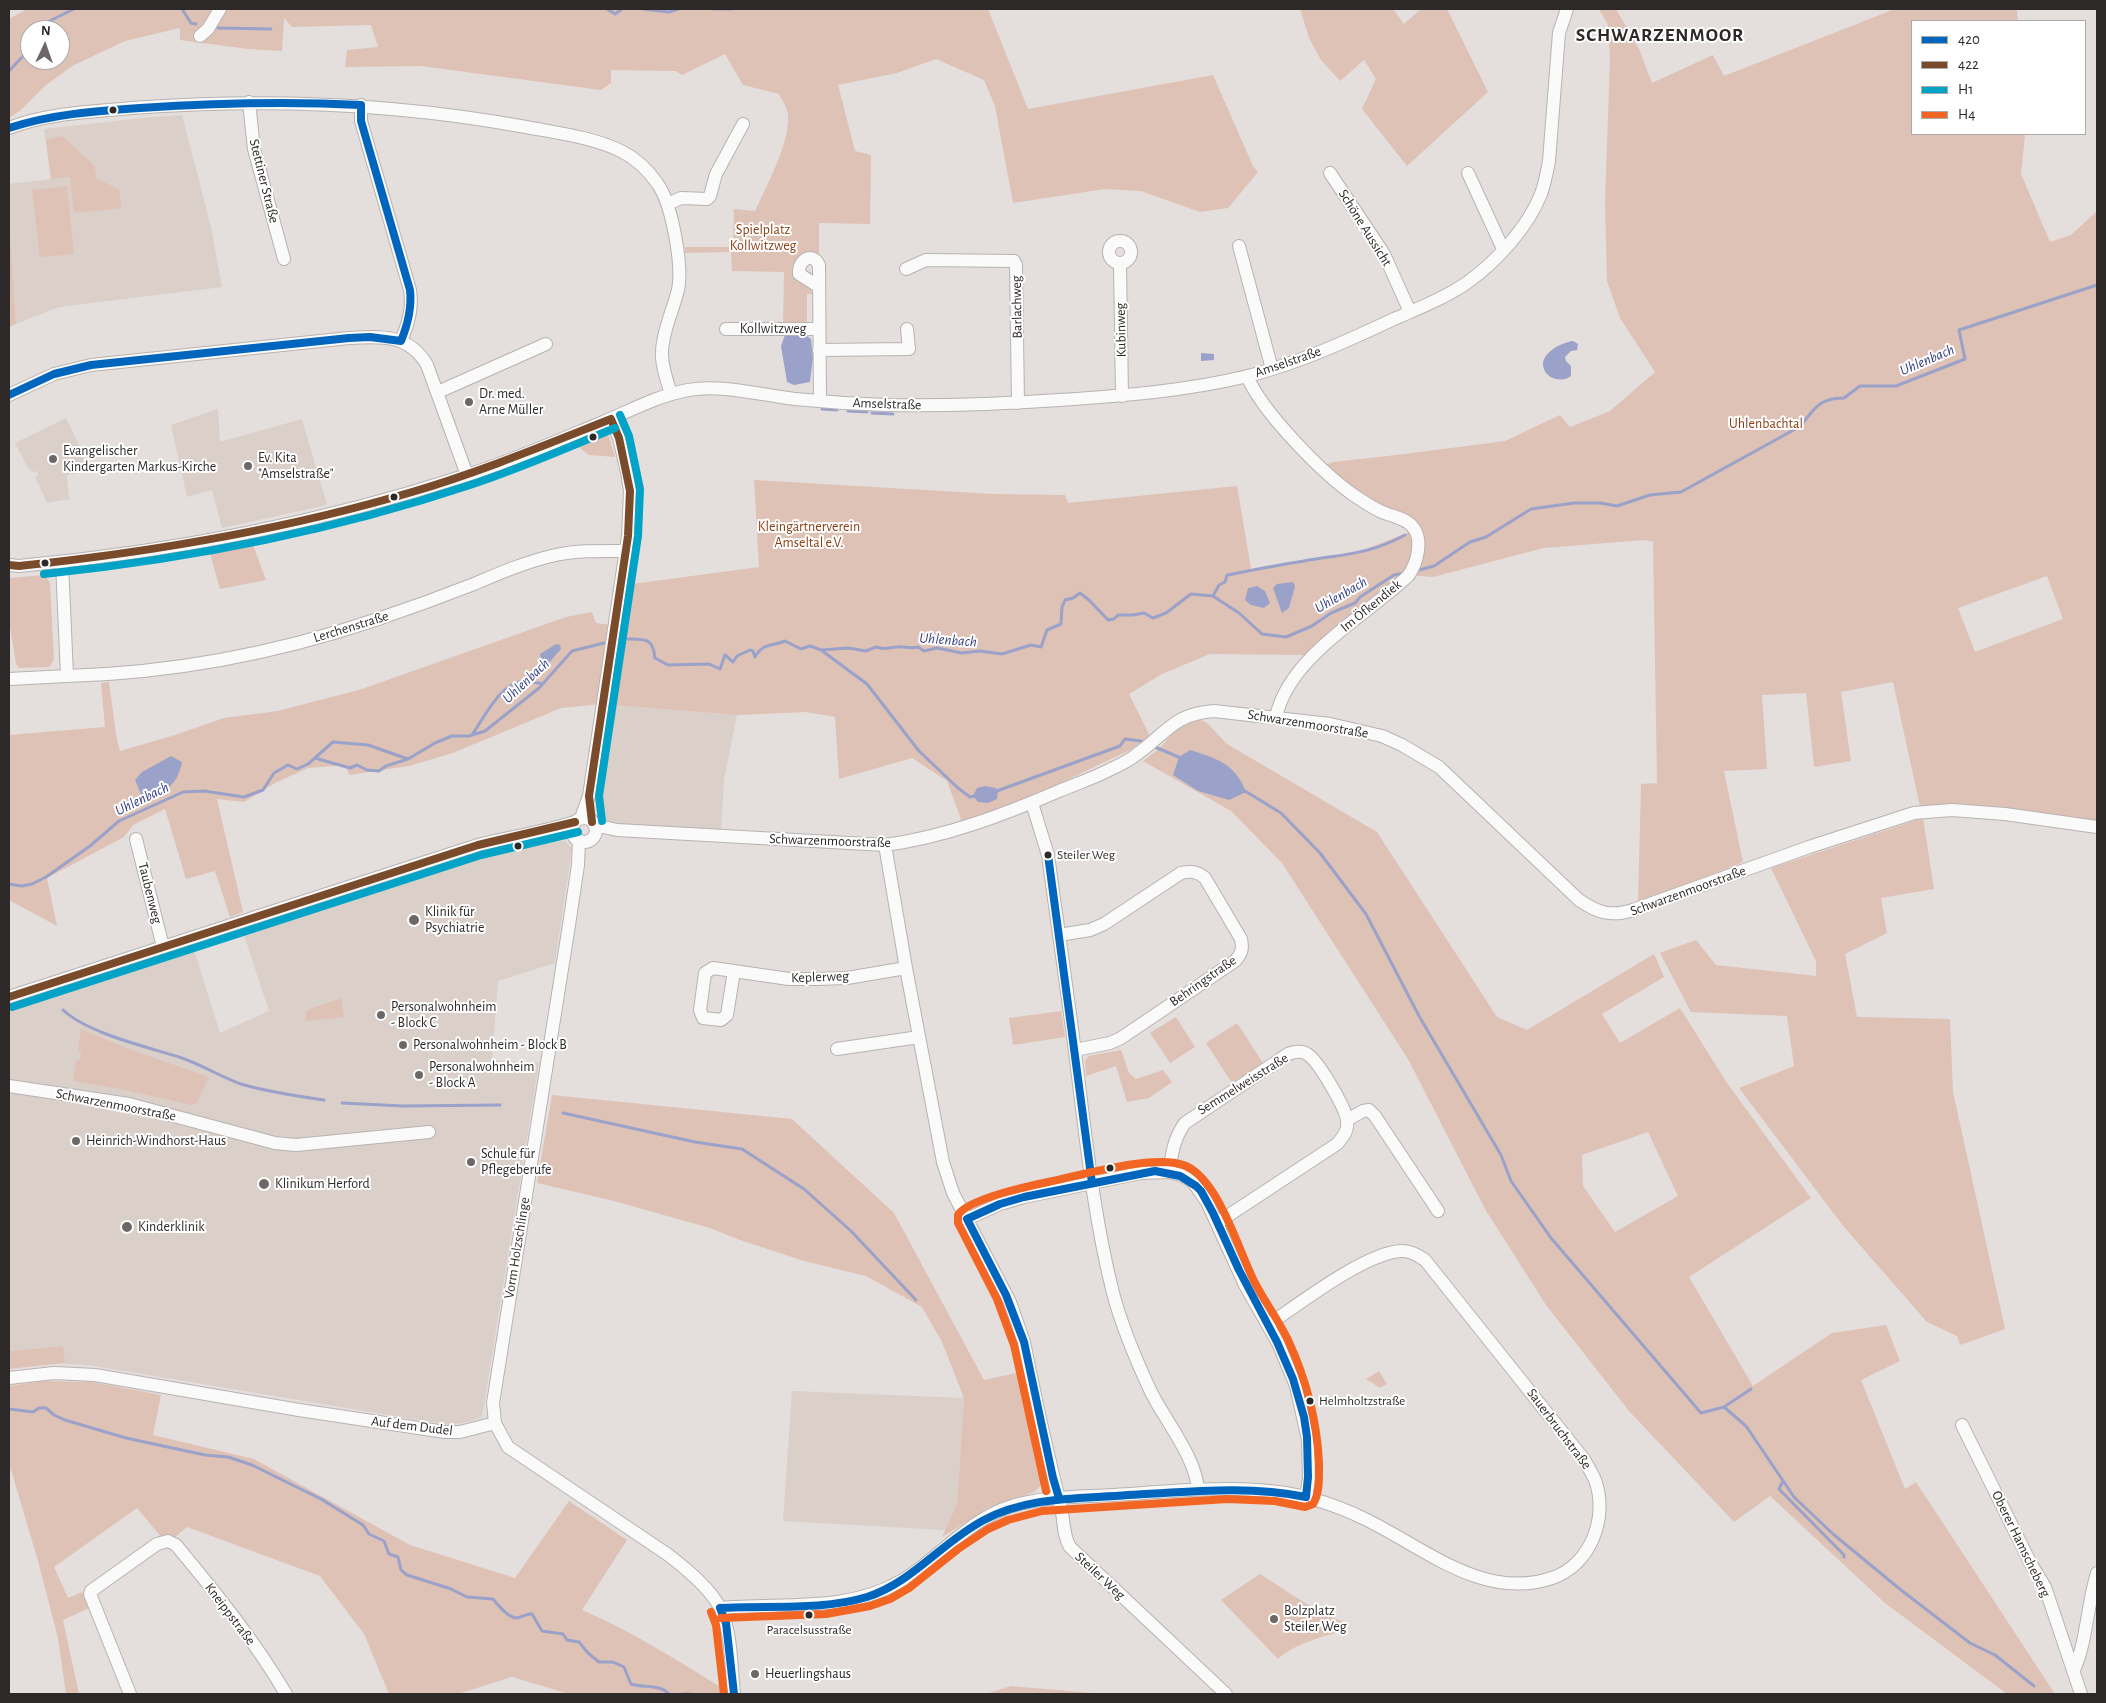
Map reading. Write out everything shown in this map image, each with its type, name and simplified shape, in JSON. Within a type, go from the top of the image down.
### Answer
[{"type":"street","points":[[200,36],[208,29],[220,9]]},
{"type":"street","name":"Amselstraße","points":[[9,565],[19,566],[62,562],[152,551],[266,529],[397,496],[518,457],[611,419],[639,405],[671,394],[692,390],[722,389],[820,401],[920,406],[1018,403],[1122,396],[1186,389],[1272,369],[1342,343],[1410,312],[1468,282],[1516,235],[1533,209],[1545,180],[1549,161],[1559,33],[1567,9]]},
{"type":"street","points":[[9,128],[37,119],[132,108],[249,102],[360,105],[484,120],[610,146],[636,160],[658,183],[668,204],[674,233],[679,279],[677,295],[662,350],[671,394]]},
{"type":"street","name":"Stettiner Straße","points":[[249,102],[254,149],[284,259]]},
{"type":"street","points":[[360,105],[361,120],[411,297],[410,316],[401,341]]},
{"type":"street","points":[[668,204],[681,198],[707,199],[710,196],[716,174],[743,124]]},
{"type":"street","name":"Schöne Aussicht","points":[[1330,173],[1384,254],[1410,312]]},
{"type":"street","points":[[1468,174],[1503,249]]},
{"type":"street","points":[[1239,246],[1272,369]]},
{"type":"street","name":"Barlachweg","points":[[906,269],[926,260],[1014,261],[1016,265],[1018,403]]},
{"type":"street","name":"Kubinweg","points":[[1120,263],[1122,396]]},
{"type":"street","name":"Kollwitzweg","points":[[818,286],[820,401]]},
{"type":"street","name":"Kollwitzweg","points":[[726,329],[819,328]]},
{"type":"street","name":"Kollwitzweg","points":[[819,350],[909,349],[907,329]]},
{"type":"street","points":[[9,395],[54,374],[91,365],[349,338],[379,338],[401,341],[416,350],[422,357],[438,392],[467,475]]},
{"type":"street","points":[[438,392],[546,344]]},
{"type":"street","name":"Im Öfkendiek","points":[[1247,376],[1253,389],[1268,410],[1310,457],[1356,496],[1381,512],[1408,522],[1416,533],[1418,542],[1416,562],[1413,570],[1319,649],[1288,688],[1276,717]]},
{"type":"street","name":"Vorm Holzschlinge","points":[[495,1424],[493,1411],[496,1380],[585,829],[627,551],[630,491],[624,455],[611,419]]},
{"type":"street","name":"Lerchenstraße","points":[[9,679],[104,675],[168,668],[274,649],[373,621],[540,559],[575,552],[627,551]]},
{"type":"street","points":[[62,562],[67,676]]},
{"type":"street","name":"Schwarzenmoorstraße","points":[[9,998],[505,838],[542,832],[585,829],[885,845],[949,832],[1032,802],[1109,770],[1137,755],[1175,722],[1189,715],[1214,711],[1276,717],[1360,730],[1382,736],[1417,753],[1439,767],[1579,900],[1594,911],[1602,914],[1624,913],[1809,847],[1914,813],[1952,810],[2005,814],[2097,827]]},
{"type":"street","points":[[1032,802],[1048,855],[1092,1184],[1105,1259],[1130,1346],[1151,1392],[1190,1460],[1197,1475],[1198,1490]]},
{"type":"street","name":"Taubenweg","points":[[136,839],[164,947]]},
{"type":"street","name":"Steiler Weg","points":[[885,845],[906,968],[944,1162],[953,1193],[1018,1320],[1064,1518],[1066,1541],[1070,1547],[1226,1694]]},
{"type":"street","name":"Behringstraße","points":[[1059,935],[1090,930],[1104,924],[1181,874],[1191,872],[1199,873],[1205,878],[1241,939],[1242,954],[1235,961],[1121,1038],[1110,1043],[1075,1050]]},
{"type":"street","name":"Keplerweg","points":[[734,971],[789,979],[816,979],[847,978],[906,968]]},
{"type":"street","points":[[837,1049],[919,1037]]},
{"type":"street","name":"Semmelweisstraße","points":[[1169,1172],[1173,1144],[1185,1122],[1288,1054],[1305,1052],[1315,1061],[1344,1109],[1347,1120]]},
{"type":"street","name":"Schwarzenmoorstraße","points":[[9,1086],[129,1104],[275,1143],[296,1145],[429,1132]]},
{"type":"street","points":[[1217,1223],[1337,1144],[1344,1136],[1347,1120],[1363,1111],[1369,1110],[1375,1116],[1438,1211]]},
{"type":"street","points":[[967,1219],[1000,1204],[1024,1197],[1141,1173],[1169,1172],[1193,1182],[1201,1191],[1246,1285],[1289,1368],[1302,1410],[1309,1461],[1306,1497]]},
{"type":"street","name":"Sauerbruchstraße","points":[[1059,1498],[1198,1490],[1259,1490],[1306,1497],[1367,1520],[1446,1564],[1468,1574],[1498,1583],[1513,1585],[1533,1584],[1555,1577],[1580,1560],[1597,1529],[1600,1509],[1596,1481],[1583,1458],[1446,1284],[1425,1260],[1416,1253],[1402,1251],[1368,1262],[1338,1278],[1268,1325]]},
{"type":"street","name":"Auf dem Dudel","points":[[9,1378],[54,1373],[95,1375],[299,1410],[446,1432],[460,1432],[495,1424]]},
{"type":"street","points":[[495,1424],[508,1447],[684,1566],[703,1586],[720,1608],[726,1623],[734,1694]]},
{"type":"street","name":"Oberer Hamscheberg","points":[[1962,1425],[2031,1564],[2045,1588],[2066,1655],[2074,1670],[2081,1694]]},
{"type":"street","points":[[720,1608],[830,1603],[870,1595],[903,1581],[953,1540],[991,1515],[1012,1506],[1059,1498]]},
{"type":"street","name":"Kneippstraße","points":[[130,1694],[90,1594],[91,1591],[158,1544],[168,1541],[176,1544],[209,1585],[247,1636],[286,1694]]},
{"type":"street","points":[[2074,1670],[2081,1655],[2086,1616],[2097,1573]]},
{"type":"shaded area","points":[[182,115],[211,227],[222,287],[59,307],[16,324],[9,227],[9,184],[51,179],[44,129]]},
{"type":"shaded area","name":"Ev. Kita \"Amselstraße\"","points":[[218,409],[220,442],[302,419],[327,505],[222,528],[212,490],[187,497],[171,425]]},
{"type":"shaded area","name":"Evangelischer Kindergarten Markus-Kirche","points":[[66,418],[82,451],[84,472],[67,475],[69,499],[47,503],[35,477],[38,475],[37,471],[33,472],[28,468],[15,443]]},
{"type":"shaded area","points":[[612,705],[737,715],[724,780],[721,831],[606,824],[600,811],[597,811],[599,785]]},
{"type":"shaded area","name":"Klinikum Herford","points":[[565,841],[572,848],[555,963],[498,981],[492,1060],[539,1063],[482,1417],[468,1422],[449,1425],[88,1365],[65,1364],[62,1346],[9,1351],[9,1011],[176,958],[194,950],[220,1033],[269,1011],[243,932],[506,846]]},
{"type":"shaded area","points":[[792,1391],[964,1398],[957,1505],[945,1530],[783,1521]]},
{"type":"green space","name":"Spielplatz Kollwitzweg","points":[[27,9],[988,9],[1028,109],[1213,75],[1253,166],[1258,172],[1228,208],[1200,212],[1141,191],[1105,189],[1013,203],[995,106],[984,80],[936,59],[897,73],[838,85],[855,151],[871,155],[870,224],[819,223],[819,254],[810,253],[803,255],[793,266],[795,279],[815,294],[807,294],[807,325],[783,324],[784,272],[732,271],[731,252],[685,253],[685,247],[733,247],[734,209],[755,211],[776,165],[788,127],[788,113],[779,94],[743,85],[725,54],[682,75],[676,71],[611,70],[611,83],[601,90],[421,66],[345,67],[347,50],[378,47],[371,25],[292,27],[284,18],[282,51],[248,49],[180,40],[180,28],[125,41],[70,67],[70,20],[20,20],[20,70],[67,70],[45,86],[21,110],[9,118],[9,19]]},
{"type":"green space","points":[[1300,9],[1393,9],[1404,24],[1421,9],[1447,9],[1488,92],[1407,166],[1362,109],[1376,79],[1364,60],[1340,81],[1321,60],[1309,38]]},
{"type":"green space","points":[[1599,9],[1616,9],[1639,49],[1652,83],[1713,55],[1724,76],[1895,9],[2017,9],[2018,20],[1911,20],[1911,135],[2025,135],[2021,174],[2050,242],[2071,235],[2097,211],[2097,822],[1920,807],[1893,682],[1841,692],[1851,761],[1814,767],[1806,693],[1762,695],[1767,769],[1724,771],[1743,862],[1638,905],[1641,784],[1657,783],[1653,542],[1644,540],[1544,548],[1433,577],[1407,575],[1308,655],[1210,654],[1162,674],[1129,694],[1150,736],[1130,750],[1012,806],[962,822],[947,781],[912,758],[839,779],[835,717],[806,712],[737,715],[612,705],[611,703],[561,708],[453,753],[409,766],[349,775],[346,765],[308,768],[275,783],[244,802],[217,799],[243,912],[230,917],[215,871],[186,879],[165,809],[133,825],[124,837],[47,878],[57,926],[9,900],[9,735],[105,727],[101,683],[109,682],[120,751],[224,718],[278,711],[362,689],[566,617],[592,612],[596,623],[625,627],[632,584],[759,567],[754,480],[993,494],[1065,495],[1068,503],[1237,486],[1251,569],[1350,555],[1412,531],[1418,523],[1380,508],[1323,466],[1333,462],[1505,441],[1560,415],[1570,427],[1610,411],[1655,372],[1620,318],[1607,281],[1605,202],[1610,58],[1608,25]],"holes":[[[2047,576],[2063,619],[1975,652],[1958,608]]]},
{"type":"green space","points":[[62,136],[94,165],[97,179],[119,189],[121,208],[74,213],[70,177],[51,179],[46,140]]},
{"type":"green space","points":[[67,186],[74,254],[40,257],[32,190]]},
{"type":"green space","points":[[9,236],[16,324],[9,327]]},
{"type":"green space","points":[[598,434],[604,434],[609,437],[615,457],[589,455],[575,444]]},
{"type":"green space","points":[[252,542],[266,580],[220,589],[209,550]]},
{"type":"green space","points":[[45,575],[50,583],[54,660],[49,667],[19,668],[16,664],[9,620],[9,578]]},
{"type":"green space","points":[[1197,719],[1206,722],[1227,744],[1377,832],[1497,1017],[1527,1030],[1654,954],[1664,977],[1602,1014],[1620,1043],[1680,1008],[1727,1083],[1811,1198],[1689,1277],[1753,1386],[1832,1333],[1886,1325],[1900,1361],[1861,1380],[1905,1489],[1916,1482],[2055,1694],[2007,1694],[1885,1603],[1770,1496],[1734,1522],[1629,1411],[1546,1305],[1485,1209],[1408,1059],[1282,863],[1231,811],[1143,761],[1160,748],[1175,730]],"holes":[[[1648,1132],[1678,1196],[1615,1232],[1583,1186],[1582,1155]]]},
{"type":"green space","points":[[1923,818],[1934,889],[1881,898],[1887,933],[1845,954],[1857,1017],[1950,1019],[1953,1092],[2005,1329],[1960,1345],[1957,1336],[1927,1322],[1844,1227],[1739,1088],[1794,1066],[1787,1016],[1691,1012],[1660,953],[1696,940],[1716,965],[1816,976],[1816,961],[1771,868]]},
{"type":"green space","points":[[341,998],[344,1017],[306,1021],[306,1013],[310,1009]]},
{"type":"green space","points":[[1061,1011],[1065,1037],[1013,1045],[1009,1018]]},
{"type":"green space","points":[[1176,1017],[1195,1047],[1170,1063],[1150,1033]]},
{"type":"green space","points":[[1237,1023],[1263,1063],[1232,1083],[1206,1043]]},
{"type":"green space","points":[[81,1029],[126,1048],[209,1077],[197,1102],[192,1105],[73,1081],[76,1061],[80,1060],[81,1051],[78,1050]]},
{"type":"green space","points":[[1121,1050],[1129,1073],[1136,1079],[1163,1070],[1172,1082],[1149,1098],[1127,1102],[1116,1066],[1086,1076],[1085,1061],[1089,1056]]},
{"type":"green space","points":[[552,1095],[792,1119],[894,1213],[984,1380],[1021,1372],[1044,1474],[1041,1485],[1034,1492],[988,1508],[942,1537],[957,1504],[964,1398],[942,1342],[922,1307],[866,1276],[804,1261],[710,1228],[610,1200],[537,1183]]},
{"type":"green space","points":[[63,1346],[65,1363],[9,1369],[9,1351]]},
{"type":"green space","points":[[1379,1371],[1387,1384],[1380,1388],[1366,1379]]},
{"type":"green space","points":[[43,1381],[92,1382],[161,1395],[153,1435],[254,1459],[410,1545],[515,1578],[569,1501],[627,1540],[582,1610],[619,1627],[672,1657],[724,1689],[724,1694],[569,1694],[512,1677],[458,1694],[389,1694],[364,1634],[320,1576],[187,1527],[174,1538],[169,1535],[162,1538],[137,1508],[54,1567],[68,1598],[82,1592],[89,1608],[63,1620],[79,1694],[66,1694],[58,1638],[38,1561],[9,1463],[9,1386]]},
{"type":"green space","points":[[1260,1574],[1319,1612],[1343,1622],[1345,1630],[1301,1645],[1278,1659],[1221,1600]]},
{"type":"green space","points":[[1011,1686],[1103,1694],[985,1694]]},
{"type":"water","points":[[785,335],[806,335],[811,339],[813,358],[810,382],[794,385],[787,382],[781,346]]},
{"type":"water","points":[[1573,341],[1578,344],[1577,350],[1571,351],[1565,357],[1571,366],[1571,376],[1564,379],[1556,379],[1548,375],[1544,369],[1544,358],[1557,346]]},
{"type":"water","points":[[1201,353],[1214,354],[1214,360],[1201,361]]},
{"type":"water","points":[[1293,582],[1295,586],[1289,608],[1282,613],[1273,588],[1277,584]]},
{"type":"water","points":[[1257,586],[1265,591],[1270,603],[1264,608],[1251,605],[1245,600],[1248,588]]},
{"type":"water","points":[[556,644],[560,645],[561,649],[548,664],[541,663],[540,654]]},
{"type":"water","points":[[1190,750],[1217,759],[1231,769],[1242,782],[1246,792],[1229,800],[1198,791],[1173,775],[1179,757]]},
{"type":"water","points":[[171,756],[182,762],[174,783],[164,790],[143,799],[135,780],[142,772]]},
{"type":"water","points":[[985,786],[996,788],[998,791],[997,799],[988,803],[978,802],[973,796],[977,788]]},
{"type":"waterway","points":[[51,20],[74,9]]},
{"type":"waterway","points":[[182,9],[191,23],[196,24]]},
{"type":"waterway","points":[[607,9],[615,14],[622,9]]},
{"type":"waterway","points":[[643,9],[669,12],[678,9]]},
{"type":"waterway","points":[[712,9],[732,9]]},
{"type":"waterway","points":[[218,28],[271,29]]},
{"type":"waterway","points":[[9,71],[20,59]]},
{"type":"waterway","name":"Uhlenbach","points":[[1419,570],[1434,566],[1470,542],[1486,537],[1531,509],[1574,503],[1600,503],[1617,506],[1650,495],[1681,492],[1799,427],[1817,406],[1828,400],[1844,398],[1860,386],[1896,386],[1965,359],[1959,330],[2097,285]]},
{"type":"waterway","points":[[822,409],[837,410]]},
{"type":"waterway","points":[[848,411],[867,412]]},
{"type":"waterway","points":[[872,413],[893,414]]},
{"type":"waterway","points":[[1213,596],[1219,585],[1225,582],[1227,575],[1356,553],[1379,547],[1405,535]]},
{"type":"waterway","name":"Uhlenbach","points":[[628,639],[647,641],[654,651],[655,658],[668,665],[709,664],[720,669],[725,655],[733,662],[737,656],[750,650],[753,651],[755,657],[764,647],[785,641],[801,649],[810,646],[821,650],[848,648],[866,651],[876,647],[884,649],[918,647],[924,651],[937,648],[962,653],[980,651],[1002,654],[1031,645],[1041,647],[1047,630],[1061,624],[1062,607],[1065,600],[1073,598],[1080,593],[1108,620],[1114,619],[1118,615],[1144,613],[1153,618],[1166,613],[1191,594],[1213,596],[1239,613],[1262,634],[1286,637],[1312,626],[1331,613],[1355,603],[1360,597],[1394,575],[1405,573]]},
{"type":"waterway","name":"Uhlenbach","points":[[9,884],[22,886],[32,884],[46,877],[90,846],[119,821],[183,792],[204,791],[244,797],[263,790],[274,773],[288,765],[297,769],[308,764],[333,742],[368,745],[408,759],[435,743],[452,736],[469,736],[485,731],[539,688],[572,651],[604,643]]},
{"type":"waterway","points":[[821,650],[867,684],[919,751],[958,788],[970,797],[975,796]]},
{"type":"waterway","points":[[472,735],[493,702],[507,688],[523,681],[543,684]]},
{"type":"waterway","points":[[994,792],[1120,746],[1125,739],[1141,741]]},
{"type":"waterway","points":[[1155,747],[1181,758]]},
{"type":"waterway","name":"Uhlenbach","points":[[315,758],[350,768],[357,765],[367,770],[379,771],[386,766],[408,759]]},
{"type":"waterway","points":[[1245,791],[1281,813],[1320,853],[1366,914],[1419,1016],[1501,1155],[1511,1181],[1551,1238],[1701,1413],[1724,1407],[1746,1426],[1794,1497],[1833,1534],[1970,1643],[1995,1655],[2034,1686]]},
{"type":"waterway","points":[[63,1010],[74,1019],[103,1033],[182,1058],[241,1084],[272,1092],[324,1100]]},
{"type":"waterway","points":[[342,1103],[403,1106],[500,1105]]},
{"type":"waterway","points":[[563,1113],[695,1142],[742,1149],[804,1189],[851,1231],[916,1300]]},
{"type":"waterway","points":[[1724,1407],[1751,1389]]},
{"type":"waterway","points":[[9,1409],[33,1412],[39,1408],[46,1408],[54,1415],[65,1420],[126,1438],[205,1455],[228,1457],[252,1465],[321,1499],[363,1525],[369,1534],[384,1541],[389,1554],[398,1557],[401,1570],[407,1575],[451,1589],[467,1597],[493,1599],[509,1615],[516,1618],[532,1614],[542,1631],[563,1634],[567,1640],[579,1642],[599,1662],[613,1662],[624,1667],[631,1684],[656,1687],[669,1694]]},
{"type":"waterway","points":[[1783,1481],[1779,1489],[1844,1557]]},
{"type":"waterway","points":[[683,1694],[690,1694]]},
{"type":"transit line","name":"420","points":[[9,128],[58,116],[140,108],[250,103],[361,105],[361,121],[410,290],[409,316],[401,341],[370,337],[349,338],[91,365],[54,374],[9,395]]},
{"type":"transit line","name":"H1","points":[[602,821],[599,796],[638,536],[640,489],[629,436],[620,415]]},
{"type":"transit line","name":"422","points":[[9,565],[19,566],[119,554],[217,538],[315,518],[364,506],[462,476],[611,419]]},
{"type":"transit line","name":"422","points":[[592,822],[589,796],[628,536],[630,491],[619,438],[611,419]]},
{"type":"transit line","name":"H1","points":[[44,574],[98,568],[206,551],[260,541],[366,516],[488,479],[615,428]]},
{"type":"transit line","name":"422","points":[[9,997],[478,845],[575,822]]},
{"type":"transit line","name":"H1","points":[[12,1007],[481,855],[578,832]]},
{"type":"transit line","name":"420","points":[[1048,855],[1092,1183]]},
{"type":"transit line","name":"H4","points":[[721,1618],[826,1614],[870,1606],[890,1599],[909,1588],[958,1549],[988,1529],[1008,1520],[1042,1511],[1227,1499],[1275,1501],[1305,1507],[1313,1504],[1319,1484],[1318,1447],[1310,1400],[1300,1370],[1284,1332],[1254,1281],[1218,1201],[1198,1174],[1186,1166],[1157,1162],[1099,1170],[1000,1194],[974,1204],[964,1209],[958,1215],[958,1223],[997,1299],[1014,1345],[1046,1491]]},
{"type":"transit line","name":"420","points":[[1059,1498],[1024,1342],[1006,1295],[967,1219],[1000,1204],[1024,1197],[1155,1171],[1180,1176],[1201,1191],[1239,1270],[1277,1342],[1293,1379],[1304,1417],[1307,1437],[1308,1477],[1306,1497]]},
{"type":"transit line","name":"420","points":[[720,1608],[813,1606],[867,1597],[899,1582],[954,1539],[984,1520],[1001,1512],[1036,1503],[1073,1498],[1217,1490],[1262,1491],[1306,1497]]},
{"type":"transit line","name":"420","points":[[720,1608],[726,1623],[734,1694]]},
{"type":"transit line","name":"H4","points":[[711,1612],[716,1625],[724,1694]]},
{"type":"place","name":"Dr. med. Arne Müller","points":[[469,402]]},
{"type":"place","name":"Evangelischer Kindergarten Markus-Kirche","points":[[53,459]]},
{"type":"place","name":"Ev. Kita \"Amselstraße\"","points":[[248,466]]},
{"type":"place","name":"Steiler Weg","points":[[1048,855]]},
{"type":"place","name":"Klinik für Psychiatrie","points":[[414,920]]},
{"type":"place","name":"Personalwohnheim - Block C","points":[[381,1015]]},
{"type":"place","name":"Personalwohnheim - Block B","points":[[403,1045]]},
{"type":"place","name":"Personalwohnheim - Block A","points":[[419,1075]]},
{"type":"place","name":"Heinrich-Windhorst-Haus","points":[[76,1141]]},
{"type":"place","name":"Schule für Pflegeberufe","points":[[471,1162]]},
{"type":"place","name":"Klinikum Herford","points":[[264,1184]]},
{"type":"place","name":"Kinderklinik","points":[[127,1227]]},
{"type":"place","name":"Helmholtzstraße","points":[[1310,1401]]},
{"type":"place","name":"Paracelsusstraße","points":[[809,1615]]},
{"type":"place","name":"Bolzplatz Steiler Weg","points":[[1274,1619]]},
{"type":"place","name":"Heuerlingshaus","points":[[755,1674]]},
{"type":"district","name":"SCHWARZENMOOR","points":[[1660,35]]},
{"type":"park label","name":"Uhlenbachtal","points":[[1766,424]]},
{"type":"park label","name":"Kleingärtnerverein Amseltal e.V.","points":[[809,536]]}]
